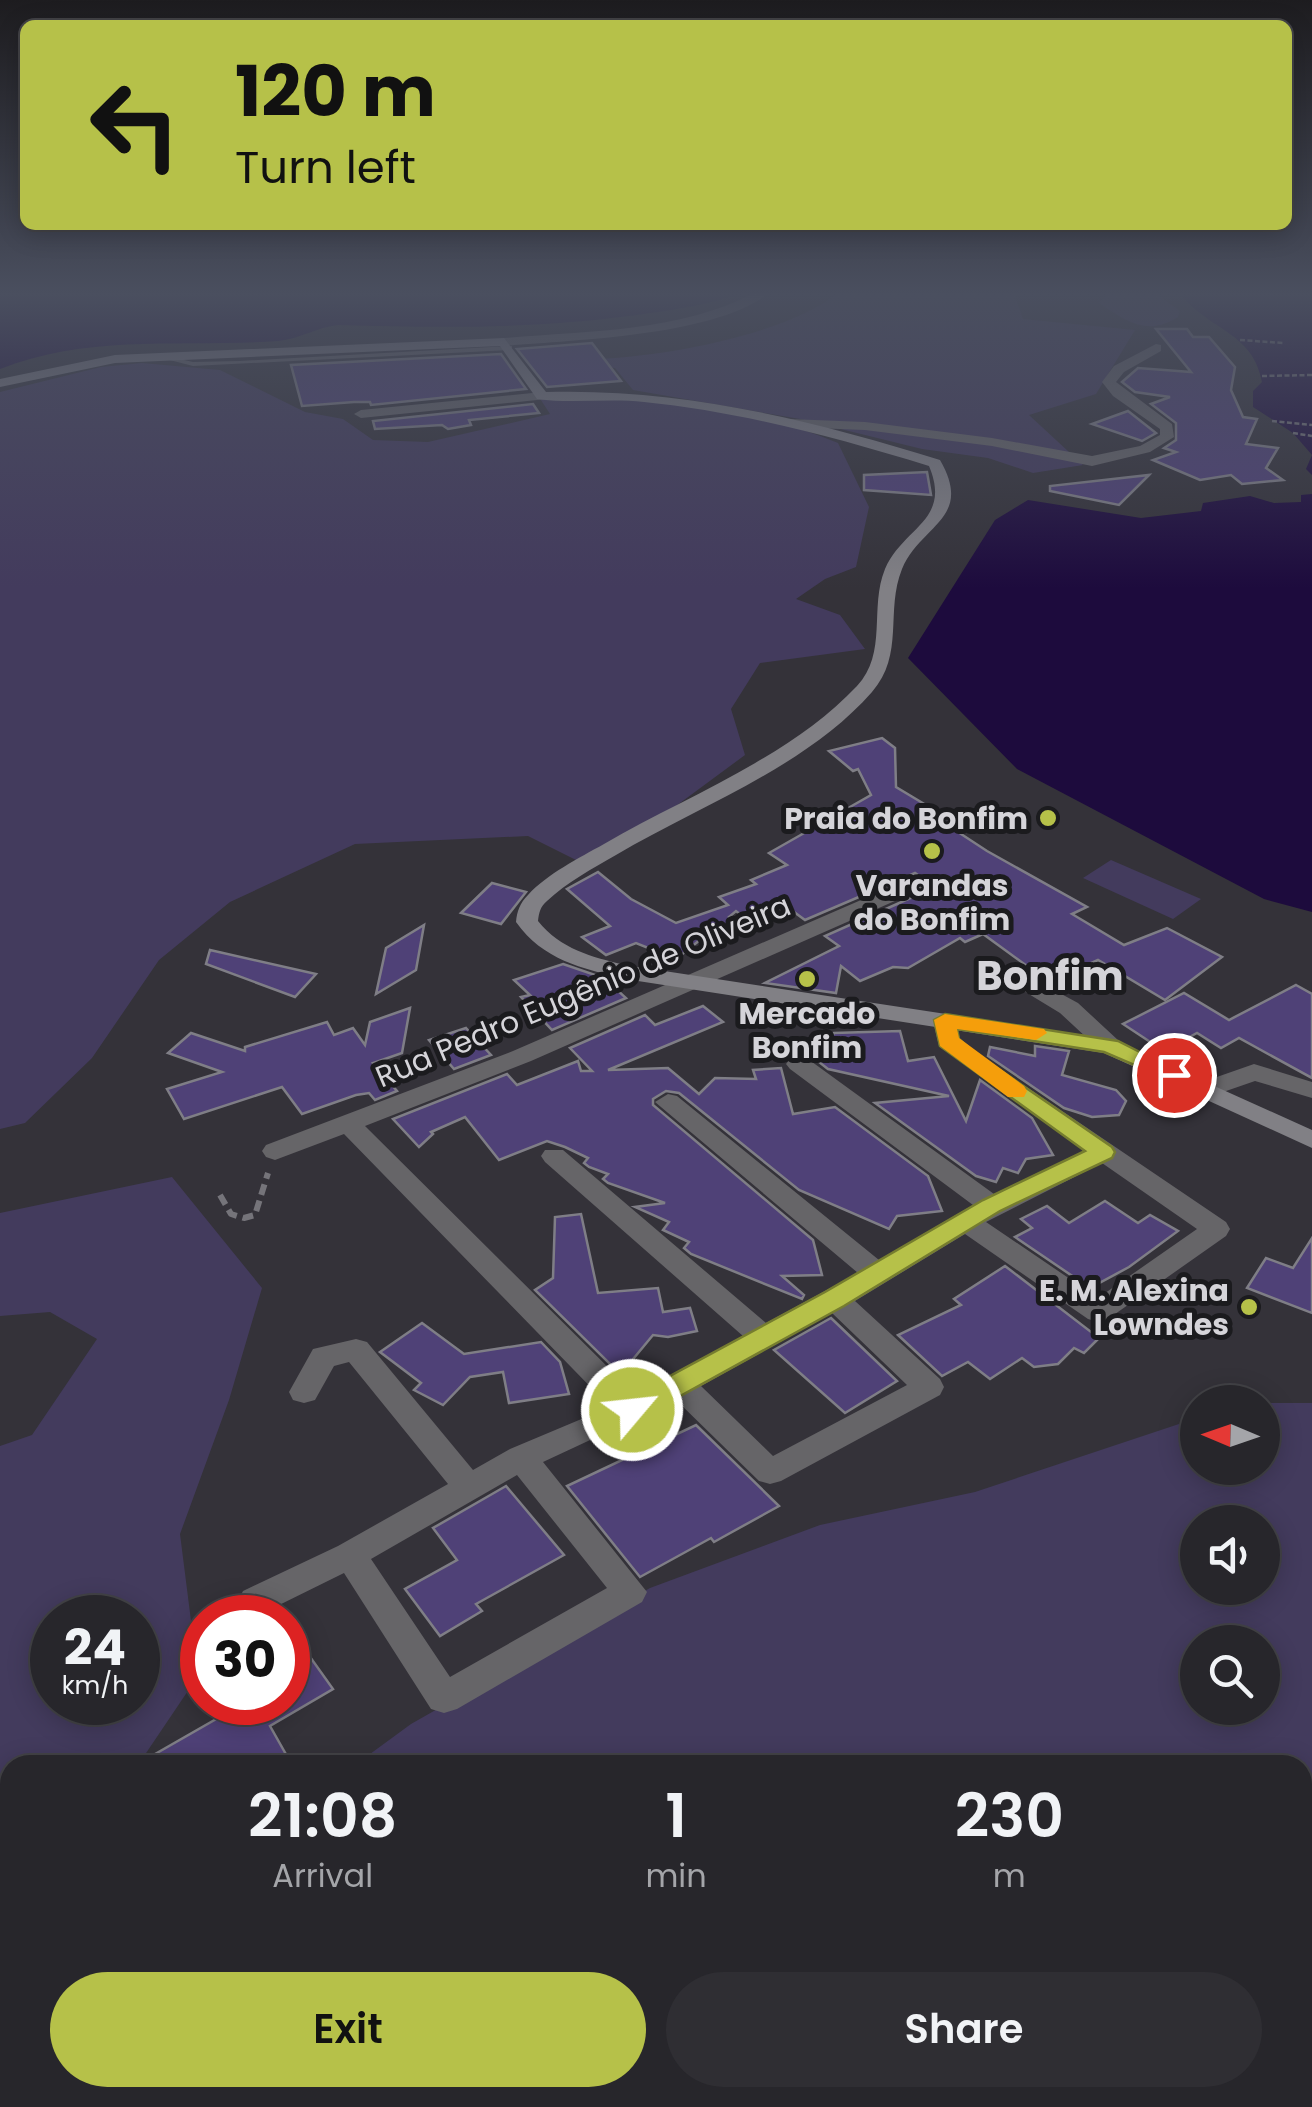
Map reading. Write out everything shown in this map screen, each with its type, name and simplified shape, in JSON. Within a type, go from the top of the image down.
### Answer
[{"type":"main road","points":[[539,391],[542,396],[625,394],[789,423],[935,463],[943,477],[944,503],[938,520],[907,547],[891,574],[887,641],[869,684],[796,745],[614,845],[542,894],[529,908],[527,922],[538,938],[554,952],[625,972],[1110,1046],[1312,1140]]},
{"type":"street","points":[[789,423],[865,426],[960,438],[1067,459],[1114,458],[1167,437],[1167,427],[1116,391]]},
{"type":"street","points":[[361,414],[542,396]]},
{"type":"street","name":"Rua Pedro Eugênio de Oliveira","points":[[275,1152],[694,983],[914,884]]},
{"type":"street","points":[[1017,977],[1069,1008],[1110,1046]]},
{"type":"street","points":[[800,1064],[1098,1312],[1216,1229],[966,1056],[948,1041],[945,1020]]},
{"type":"street","points":[[1203,1091],[1254,1072],[1312,1090]]},
{"type":"street","points":[[668,1102],[878,1274]]},
{"type":"street","points":[[348,1123],[473,1254],[632,1410]]},
{"type":"street","points":[[266,1595],[350,1555],[521,1458],[632,1410],[980,1214],[1103,1152]]},
{"type":"street","points":[[554,1156],[764,1337]]},
{"type":"street","points":[[679,1384],[770,1472],[929,1387],[835,1299]]},
{"type":"street","points":[[304,1392],[324,1357],[356,1350],[469,1487]]},
{"type":"street","points":[[350,1555],[444,1698],[630,1592],[521,1458]]},
{"type":"path","points":[[1272,420],[1312,425]]},
{"type":"path","points":[[1293,433],[1312,436]]},
{"type":"path","points":[[220,1195],[231,1214],[244,1218],[255,1214],[275,1152]]},
{"type":"shaded area","points":[[263,391],[305,412],[343,419],[373,440],[428,442],[550,414],[539,397],[653,398],[766,419],[838,443],[869,507],[856,567],[825,579],[796,599],[840,615],[865,649],[760,663],[731,709],[745,755],[592,868],[528,836],[355,844],[230,902],[159,960],[92,1058],[25,1123],[0,1129],[0,392]]},
{"type":"shaded area","points":[[641,391],[1098,391],[1029,415],[1083,465],[1033,473],[988,458],[922,449],[800,419]]},
{"type":"shaded area","points":[[1253,391],[1312,391],[1312,455],[1293,433],[1253,407]]},
{"type":"shaded area","points":[[1312,494],[1312,912],[1264,899],[1017,769],[908,658],[995,520],[1028,500],[1141,518],[1201,511],[1203,503],[1250,496],[1274,503],[1301,502],[1301,495]]},
{"type":"shaded area","points":[[1111,860],[1201,899],[1173,919],[1083,878]]},
{"type":"shaded area","points":[[172,1177],[262,1288],[229,1400],[180,1534],[188,1595],[180,1595],[180,1703],[145,1755],[0,1755],[0,1446],[32,1435],[97,1339],[50,1312],[0,1316],[0,1213]]},
{"type":"shaded area","points":[[1280,1403],[1312,1403],[1312,1755],[369,1755],[411,1724],[650,1588],[820,1525],[975,1492],[1180,1424],[1180,1485],[1280,1485]]},
{"type":"building","points":[[298,391],[503,391],[371,405],[354,402],[302,406]]},
{"type":"building","points":[[1232,391],[1243,417],[1257,419],[1246,444],[1278,448],[1266,468],[1283,480],[1242,484],[1231,475],[1200,480],[1153,460],[1176,452],[1164,448],[1176,440],[1176,423],[1151,404],[1170,397],[1135,392]]},
{"type":"building","points":[[533,404],[539,413],[469,420],[471,425],[448,429],[442,425],[375,429],[373,421]]},
{"type":"building","points":[[1128,411],[1156,433],[1142,441],[1092,424]]},
{"type":"building","points":[[927,472],[931,495],[864,490],[864,475]]},
{"type":"building","points":[[1149,475],[1119,505],[1050,491],[1050,486]]},
{"type":"building","points":[[882,738],[895,748],[896,787],[936,811],[929,813],[987,851],[1087,907],[1072,914],[1124,945],[1167,928],[1222,957],[1165,1000],[1098,960],[1049,982],[983,934],[965,942],[960,938],[908,968],[893,967],[860,981],[841,966],[836,993],[765,983],[839,946],[825,936],[924,892],[928,882],[915,873],[805,920],[779,901],[741,915],[736,911],[729,917],[745,930],[719,940],[710,932],[676,959],[636,943],[606,955],[582,937],[610,926],[567,889],[598,872],[631,899],[676,923],[728,905],[719,897],[756,884],[751,880],[787,865],[769,853],[871,795],[858,769],[853,771],[829,751]]},
{"type":"building","points":[[492,883],[526,892],[501,924],[461,913]]},
{"type":"building","points":[[424,925],[416,970],[376,994],[386,948]]},
{"type":"building","points":[[210,950],[316,974],[295,997],[206,964]]},
{"type":"building","points":[[563,964],[604,978],[626,998],[552,1030],[521,997],[530,995],[514,980]]},
{"type":"building","points":[[1296,985],[1312,994],[1312,1078],[1239,1038],[1221,1048],[1197,1033],[1164,1051],[1123,1024],[1184,993],[1229,1020]]},
{"type":"building","points":[[703,1006],[723,1022],[608,1070],[668,1068],[699,1094],[715,1078],[756,1079],[753,1070],[781,1068],[793,1114],[835,1107],[928,1176],[942,1211],[897,1216],[889,1229],[799,1190],[679,1093],[666,1091],[653,1099],[653,1105],[813,1240],[822,1275],[782,1276],[804,1295],[802,1299],[691,1254],[684,1248],[689,1242],[663,1230],[669,1222],[635,1207],[665,1203],[608,1183],[603,1179],[608,1174],[589,1167],[584,1163],[588,1158],[565,1147],[547,1141],[499,1160],[465,1117],[431,1132],[419,1147],[393,1119],[507,1074],[517,1085],[578,1061],[581,1071],[592,1071],[570,1048],[645,1015],[655,1025]]},
{"type":"building","points":[[410,1008],[402,1053],[373,1063],[397,1091],[375,1100],[369,1093],[356,1095],[302,1114],[282,1087],[184,1119],[167,1089],[222,1072],[168,1053],[191,1033],[245,1051],[245,1047],[327,1022],[334,1035],[353,1028],[365,1045],[370,1022]]},
{"type":"building","points":[[466,1028],[491,1055],[454,1069],[429,1040]]},
{"type":"building","points":[[900,1031],[908,1061],[934,1057],[966,1121],[980,1080],[1032,1118],[1053,1155],[1026,1159],[1018,1173],[1003,1168],[996,1182],[976,1176],[875,1103],[949,1096],[828,1069],[819,1062],[834,1033]]},
{"type":"building","points":[[1035,1046],[1069,1051],[1062,1075],[1116,1090],[1126,1101],[1119,1115],[1092,1117],[1064,1108],[988,1056],[990,1047],[1035,1056]]},
{"type":"building","points":[[1105,1201],[1138,1223],[1150,1215],[1178,1231],[1129,1267],[1090,1288],[1015,1237],[1032,1228],[1021,1219],[1047,1206],[1069,1223]]},
{"type":"building","points":[[581,1214],[598,1293],[658,1288],[663,1312],[690,1308],[697,1331],[668,1337],[653,1335],[624,1370],[613,1367],[535,1290],[553,1278],[555,1217]]},
{"type":"building","name":"E. M. Alexina Lowndes","points":[[1312,1238],[1312,1313],[1247,1288],[1266,1258],[1293,1268]]},
{"type":"building","points":[[1005,1266],[1099,1338],[1084,1353],[1074,1348],[1058,1364],[1034,1367],[1022,1358],[990,1379],[968,1362],[942,1376],[898,1335],[961,1305],[954,1299]]},
{"type":"building","points":[[831,1318],[897,1381],[845,1413],[774,1350]]},
{"type":"building","points":[[422,1323],[464,1354],[541,1342],[560,1362],[569,1394],[509,1403],[503,1372],[470,1377],[443,1405],[414,1390],[421,1383],[380,1352]]},
{"type":"building","points":[[696,1425],[779,1506],[640,1577],[567,1486]]},
{"type":"building","points":[[506,1486],[564,1555],[476,1604],[482,1611],[440,1636],[405,1589],[457,1560],[433,1528]]},
{"type":"building","points":[[310,1657],[333,1689],[310,1703]]},
{"type":"building","points":[[206,1725],[272,1725],[286,1755],[153,1755]]},
{"type":"slow traffic","points":[[1016,1091],[948,1041],[945,1020],[1036,1033]]},
{"type":"place","name":"Praia do Bonfim","points":[[1048,818]]},
{"type":"place","name":"Varandas do Bonfim","points":[[932,851]]},
{"type":"place","name":"Mercado Bonfim","points":[[807,979]]},
{"type":"place","name":"E. M. Alexina Lowndes","points":[[1249,1307]]},
{"type":"district","name":"Bonfim","points":[[1050,976]]},
{"type":"route","points":[[632,1410],[835,1299],[992,1206],[1103,1152],[948,1041],[945,1020],[1110,1046],[1174,1075]]}]
